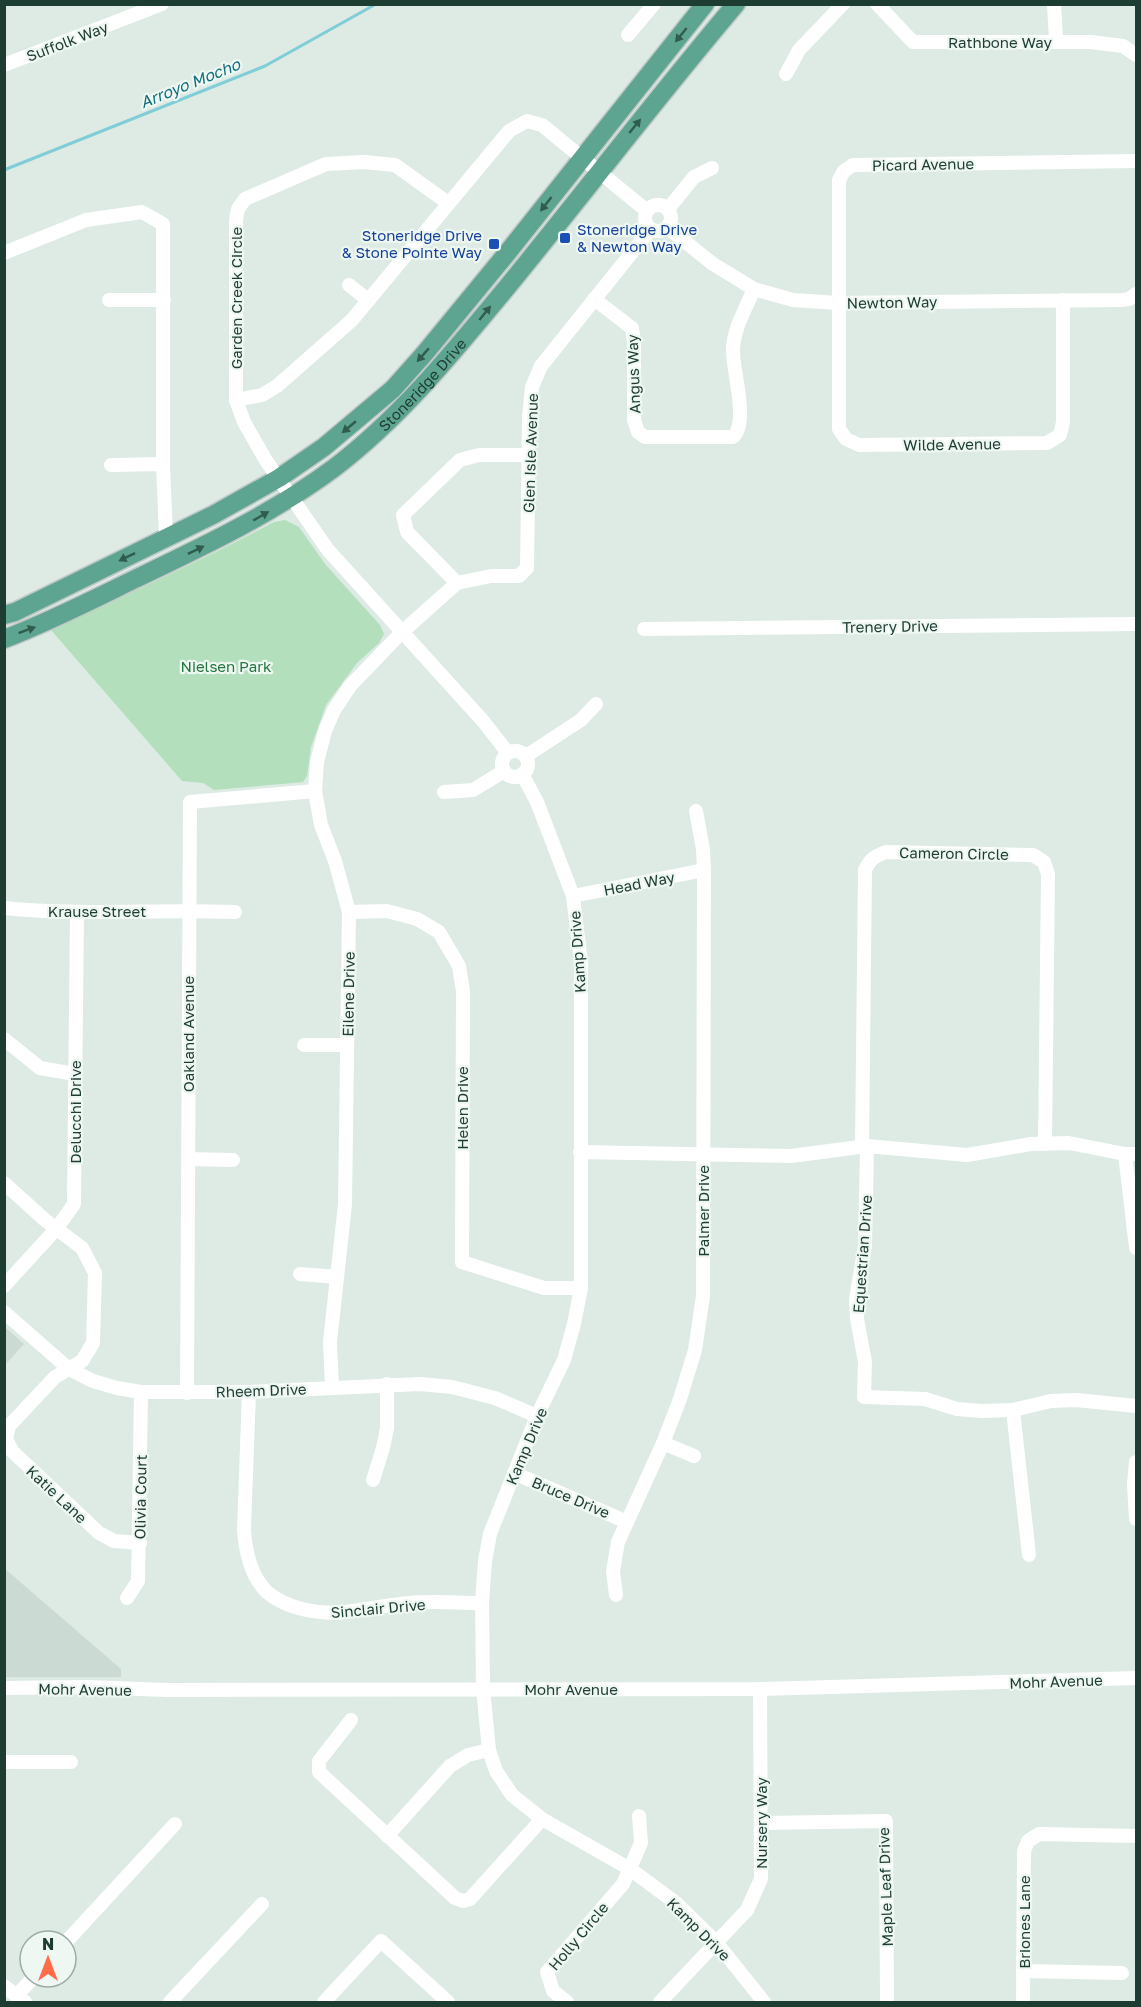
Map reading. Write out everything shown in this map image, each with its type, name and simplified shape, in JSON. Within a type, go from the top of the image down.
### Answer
[{"type":"main road","name":"Stoneridge Drive","points":[[4,615],[15,612],[213,515],[279,478],[324,447],[393,389],[471,298],[705,4]]},
{"type":"main road","name":"Stoneridge Drive","points":[[4,639],[40,626],[231,533],[292,498],[335,467],[381,427],[439,369],[736,4]]},
{"type":"street","name":"Suffolk Way","points":[[4,65],[162,4]]},
{"type":"street","points":[[628,35],[654,4]]},
{"type":"street","points":[[786,74],[799,50],[843,4]]},
{"type":"street","name":"Rathbone Way","points":[[877,4],[913,42],[1056,41],[1123,46],[1137,55]]},
{"type":"street","points":[[1053,4],[1056,41]]},
{"type":"street","points":[[236,400],[262,395],[277,386],[352,320],[510,130],[527,121],[542,125],[647,211]]},
{"type":"street","name":"Picard Avenue","points":[[838,303],[839,180],[844,171],[853,165],[1137,161]]},
{"type":"street","name":"Garden Creek Circle","points":[[292,498],[253,439],[236,400],[236,220],[238,208],[245,200],[326,164],[364,162],[395,165],[448,202]]},
{"type":"street","points":[[668,209],[694,177],[712,168]]},
{"type":"street","points":[[657,205],[668,209],[672,219],[668,228],[659,232],[651,230],[645,221],[647,211],[657,205]]},
{"type":"street","points":[[4,253],[86,220],[142,212],[163,224],[163,464],[166,537]]},
{"type":"street","name":"Newton Way","points":[[668,228],[713,264],[754,289],[793,300],[838,303],[1122,300],[1136,295]]},
{"type":"street","name":"Glen Isle Avenue","points":[[457,583],[491,576],[519,576],[527,568],[528,454],[532,387],[541,366],[651,230]]},
{"type":"street","points":[[349,285],[368,300]]},
{"type":"street","name":"Angus Way","points":[[594,299],[632,328],[634,420],[638,432],[645,437],[733,437],[739,432],[740,422],[740,396],[734,372],[733,348],[738,326],[754,289]]},
{"type":"street","points":[[109,300],[164,300]]},
{"type":"street","name":"Wilde Avenue","points":[[838,303],[839,429],[846,439],[859,445],[1047,443],[1060,435],[1063,422],[1063,300]]},
{"type":"street","points":[[402,633],[457,583],[407,532],[403,515],[460,460],[479,454],[528,454]]},
{"type":"street","points":[[111,465],[163,464]]},
{"type":"street","points":[[292,498],[334,558],[483,721],[508,753]]},
{"type":"street","name":"Trenery Drive","points":[[644,628],[1137,624]]},
{"type":"street","name":"Eilene Drive","points":[[332,1387],[330,1342],[345,1204],[349,912],[335,861],[321,825],[315,791],[317,762],[325,731],[334,710],[350,686],[402,633]]},
{"type":"street","points":[[526,756],[581,720],[596,704]]},
{"type":"street","points":[[518,751],[526,756],[528,766],[522,774],[512,776],[504,771],[502,761],[508,753],[518,751]]},
{"type":"street","points":[[444,792],[473,790],[504,771]]},
{"type":"street","name":"Kamp Drive","points":[[522,774],[537,802],[573,896],[581,963],[580,1288],[574,1324],[564,1360],[537,1416],[490,1533],[482,1603],[483,1689],[489,1750],[496,1771],[512,1795],[542,1819],[630,1869],[676,1903],[716,1942],[764,2002]]},
{"type":"street","name":"Oakland Avenue","points":[[187,1393],[190,802],[315,791]]},
{"type":"street","name":"Palmer Drive","points":[[616,1595],[613,1571],[618,1542],[663,1443],[695,1350],[703,1296],[704,870],[703,849],[696,811]]},
{"type":"street","name":"Cameron Circle","points":[[864,1146],[865,870],[868,862],[874,856],[886,852],[1033,855],[1044,862],[1048,874],[1045,1144]]},
{"type":"street","name":"Head Way","points":[[573,896],[704,870]]},
{"type":"street","name":"Krause Street","points":[[4,908],[77,912],[189,910],[235,912]]},
{"type":"street","name":"Helen Drive","points":[[349,912],[387,911],[417,919],[439,932],[459,966],[463,991],[462,1262],[544,1288],[580,1288]]},
{"type":"street","name":"Delucchi Drive","points":[[4,1286],[57,1228],[74,1204],[77,912]]},
{"type":"street","points":[[4,1039],[40,1068],[75,1074]]},
{"type":"street","points":[[304,1046],[347,1045]]},
{"type":"street","points":[[580,1152],[791,1156],[864,1146],[967,1155],[1031,1144],[1069,1143],[1131,1154],[1132,1224],[1137,1248]]},
{"type":"street","name":"Equestrian Drive","points":[[864,1146],[865,1246],[856,1299],[857,1320],[865,1362],[864,1397],[924,1399],[957,1409],[981,1412],[1013,1410]]},
{"type":"street","points":[[188,1160],[233,1160]]},
{"type":"street","points":[[4,1183],[82,1248],[95,1273],[93,1343],[82,1360],[69,1369]]},
{"type":"street","points":[[300,1274],[337,1277]]},
{"type":"street","name":"Rheem Drive","points":[[4,1312],[69,1369],[109,1386],[141,1392],[187,1393],[420,1384],[452,1387],[495,1398],[537,1416]]},
{"type":"street","name":"Katie Lane","points":[[69,1369],[54,1377],[9,1426],[6,1439],[12,1451],[99,1533],[114,1541],[140,1543]]},
{"type":"street","points":[[373,1480],[387,1428],[387,1384]]},
{"type":"street","name":"Olivia Court","points":[[127,1598],[138,1581],[141,1392]]},
{"type":"street","name":"Sinclair Drive","points":[[249,1392],[245,1545],[250,1564],[268,1593],[284,1602],[319,1613],[345,1612],[402,1603],[482,1603]]},
{"type":"street","points":[[1029,1555],[1013,1410],[1051,1401],[1076,1400],[1137,1406]]},
{"type":"street","points":[[663,1443],[694,1456]]},
{"type":"street","points":[[1137,1462],[1134,1484],[1137,1519]]},
{"type":"street","name":"Bruce Drive","points":[[514,1473],[627,1522]]},
{"type":"street","name":"Mohr Avenue","points":[[4,1689],[87,1687],[167,1690],[760,1689],[1137,1678]]},
{"type":"street","name":"Nursery Way","points":[[716,1942],[747,1910],[761,1879],[760,1689]]},
{"type":"street","points":[[351,1720],[319,1761],[319,1772],[455,1898],[463,1901],[470,1899],[542,1819]]},
{"type":"street","points":[[387,1836],[450,1766],[468,1755],[489,1750]]},
{"type":"street","points":[[4,1762],[71,1762]]},
{"type":"street","points":[[630,1869],[641,1843],[639,1816]]},
{"type":"street","name":"Maple Leaf Drive","points":[[761,1823],[886,1821],[887,2002]]},
{"type":"street","points":[[78,1929],[175,1824]]},
{"type":"street","name":"Briones Lane","points":[[1023,2002],[1024,1851],[1028,1841],[1039,1834],[1137,1836]]},
{"type":"street","name":"Holly Circle","points":[[567,2002],[553,1991],[547,1972],[622,1884],[630,1869]]},
{"type":"street","points":[[170,2002],[262,1904]]},
{"type":"street","points":[[324,2002],[381,1941],[448,2002]]},
{"type":"street","points":[[660,2002],[716,1942]]},
{"type":"street","points":[[1023,1971],[1122,1973]]},
{"type":"street","points":[[4,1986],[21,1999]]},
{"type":"shaded area","points":[[4,1326],[24,1344],[5,1365],[4,1365]]},
{"type":"shaded area","points":[[4,1568],[121,1669],[121,1677],[5,1677]]},
{"type":"green space","name":"Nielsen Park","points":[[285,520],[299,527],[325,564],[380,625],[384,634],[379,643],[357,663],[326,705],[311,747],[307,776],[303,782],[214,790],[203,783],[182,781],[51,630],[274,522]]},
{"type":"waterway","name":"Arroyo Mocho","points":[[4,170],[265,66],[376,4]]},
{"type":"place","name":"Stoneridge Drive & Newton Way","points":[[565,238]]},
{"type":"place","name":"Stoneridge Drive & Stone Pointe Way","points":[[494,244]]}]
